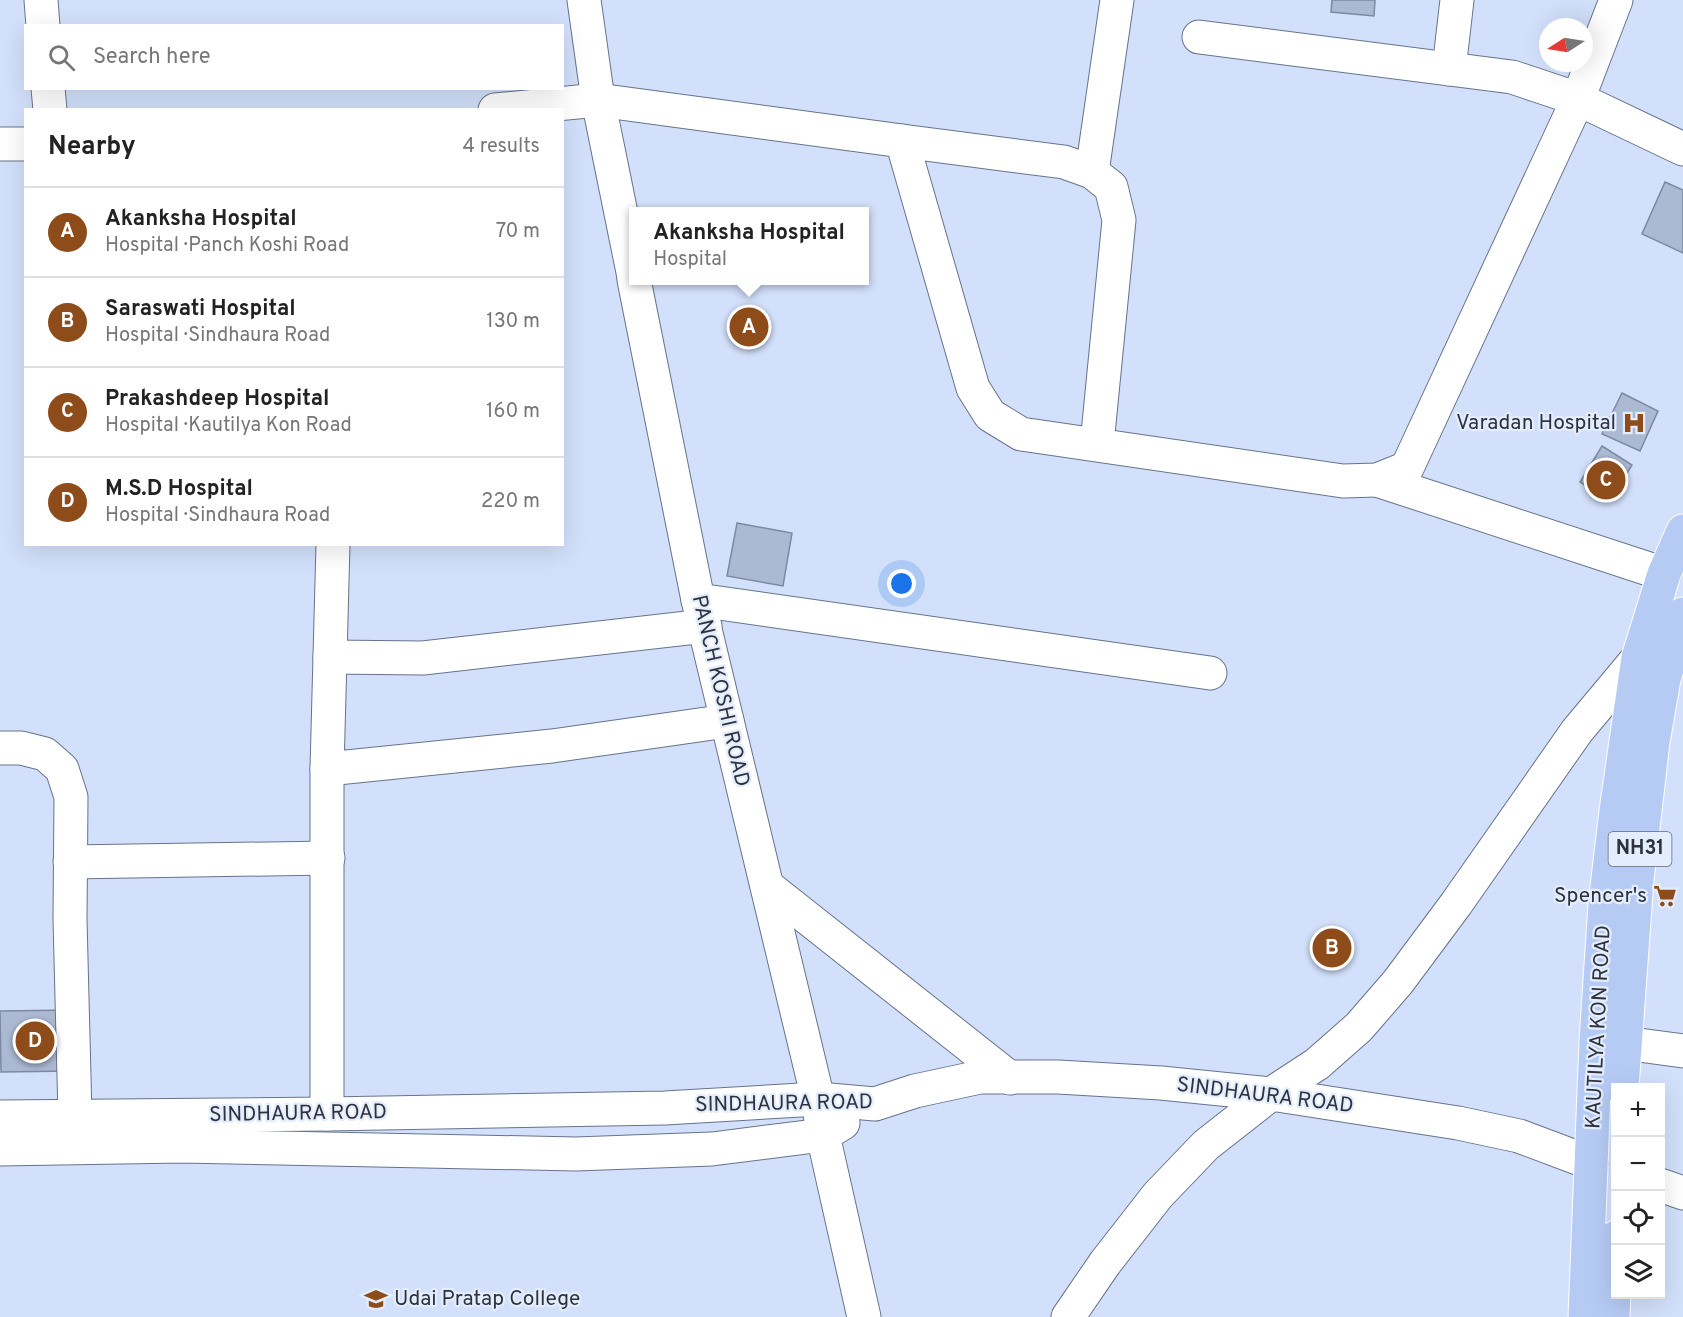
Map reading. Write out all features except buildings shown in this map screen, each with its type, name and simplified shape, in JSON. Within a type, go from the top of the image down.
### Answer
[{"type":"highway","name":"KAUTILYA KON ROAD","points":[[1585,1317],[1596,1041],[1605,904],[1620,780],[1638,658],[1664,574],[1683,531]]},
{"type":"highway","name":"KAUTILYA KON ROAD","points":[[1622,1083],[1636,879],[1653,742],[1664,679],[1683,614]]},
{"type":"highway","points":[[1613,1317],[1616,1245]]},
{"type":"street","points":[[41,0],[43,24]]},
{"type":"street","name":"PANCH KOSHI ROAD","points":[[584,0],[598,100],[629,254]]},
{"type":"street","points":[[1092,172],[1117,0]]},
{"type":"street","points":[[1449,69],[1457,0]]},
{"type":"street","points":[[1377,480],[1407,468],[1578,99],[1616,0]]},
{"type":"street","points":[[1199,37],[1512,77],[1578,99],[1683,149]]},
{"type":"street","points":[[48,90],[50,108]]},
{"type":"street","points":[[516,108],[598,100],[1065,162],[1092,172],[1112,187],[1119,220],[1097,444]]},
{"type":"street","points":[[902,141],[973,388],[990,415],[1021,434],[1343,481],[1377,480],[1664,574]]},
{"type":"street","points":[[0,144],[24,144]]},
{"type":"street","name":"PANCH KOSHI ROAD","points":[[635,285],[701,613],[818,1099],[823,1135],[864,1317]]},
{"type":"street","points":[[327,1114],[327,769],[333,546]]},
{"type":"street","points":[[330,657],[423,658],[701,613],[1210,673]]},
{"type":"street","points":[[1068,1317],[1105,1263],[1158,1195],[1206,1145],[1271,1094],[1317,1064],[1359,1027],[1398,982],[1456,904],[1577,731],[1638,658]]},
{"type":"street","points":[[327,769],[552,746],[728,721]]},
{"type":"street","points":[[0,748],[21,748],[45,754],[62,769],[71,797],[70,862],[75,1116]]},
{"type":"street","points":[[70,862],[328,858]]},
{"type":"street","points":[[767,886],[1010,1078]]},
{"type":"street","points":[[1624,1043],[1683,1051]]},
{"type":"street","name":"SINDHAURA ROAD","points":[[0,1117],[664,1108],[818,1099],[875,1104],[915,1091],[980,1077],[1058,1077],[1161,1083],[1271,1094],[1478,1127],[1519,1136],[1591,1163]]},
{"type":"street","points":[[0,1149],[182,1146],[576,1154],[712,1149],[823,1135],[875,1104]]},
{"type":"street","points":[[1665,1187],[1683,1193]]},
{"type":"place","name":"Akanksha Hospital","points":[[749,327]]},
{"type":"place","name":"Varadan Hospital","points":[[1634,423]]},
{"type":"place","name":"Prakashdeep Hospital","points":[[1606,480]]},
{"type":"place","name":"Spencer's","points":[[1665,896]]},
{"type":"place","name":"Saraswati Hospital","points":[[1332,948]]},
{"type":"place","name":"M.S.D Hospital","points":[[35,1041]]},
{"type":"place","name":"Udai Pratap College","points":[[376,1299]]}]
